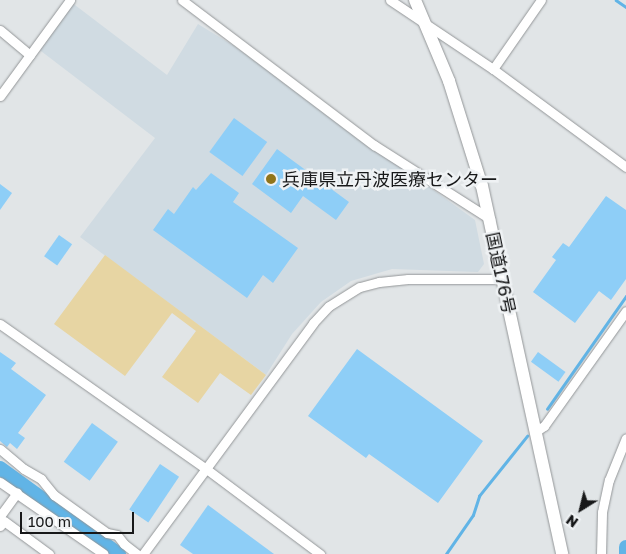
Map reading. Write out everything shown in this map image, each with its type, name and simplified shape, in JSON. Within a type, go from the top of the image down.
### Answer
[{"type":"highway","name":"国道176号","points":[[415,0],[427,25],[464,125],[490,219],[562,554]]},
{"type":"street","points":[[0,96],[70,0]]},
{"type":"street","points":[[182,0],[374,145],[490,219]]},
{"type":"street","points":[[390,0],[493,69],[626,167]]},
{"type":"street","points":[[493,69],[541,0]]},
{"type":"street","points":[[0,30],[30,55]]},
{"type":"street","points":[[143,554],[204,468],[313,323],[329,306],[360,287],[379,282],[408,279],[502,279]]},
{"type":"street","points":[[535,432],[544,426],[626,310]]},
{"type":"street","points":[[0,324],[204,468],[320,554]]},
{"type":"street","points":[[601,554],[602,512],[609,480],[626,438]]},
{"type":"street","points":[[0,449],[24,469],[41,479],[54,495],[108,533],[116,535],[137,554]]},
{"type":"street","points":[[0,482],[104,554]]},
{"type":"street","points":[[0,516],[17,493]]},
{"type":"street","points":[[0,526],[4,521],[48,554]]},
{"type":"shaded area","name":"兵庫県立丹波医療センター","points":[[71,2],[167,75],[198,24],[234,46],[475,220],[484,264],[478,272],[392,269],[351,281],[321,302],[292,334],[266,375],[80,237],[155,138],[37,48]]},
{"type":"shaded area","points":[[105,255],[266,375],[251,395],[220,373],[198,403],[162,377],[196,331],[172,313],[125,376],[54,324]]},
{"type":"building","points":[[234,118],[267,142],[242,176],[209,152]]},
{"type":"building","points":[[277,149],[349,202],[336,220],[303,196],[291,213],[252,184]]},
{"type":"building","points":[[211,173],[239,193],[233,202],[298,248],[273,283],[263,275],[247,298],[153,230],[168,209],[174,214],[193,187],[196,190]]},
{"type":"building","points":[[0,184],[12,193],[0,210]]},
{"type":"building","points":[[606,196],[626,210],[626,279],[611,300],[599,291],[575,323],[533,292],[556,260],[552,257],[563,243],[569,247]]},
{"type":"building","points":[[59,235],[72,244],[57,265],[44,256]]},
{"type":"building","points":[[357,349],[483,441],[438,503],[369,454],[366,458],[308,416]]},
{"type":"building","points":[[0,352],[16,363],[11,369],[46,395],[18,433],[25,438],[17,449],[10,443],[7,447],[0,441]]},
{"type":"building","points":[[538,352],[566,372],[558,382],[531,362]]},
{"type":"building","points":[[92,423],[118,442],[90,481],[64,462]]},
{"type":"building","points":[[160,464],[179,477],[148,522],[129,510]]},
{"type":"building","points":[[208,505],[274,554],[193,554],[180,545]]},
{"type":"waterway","points":[[616,0],[626,7]]},
{"type":"waterway","points":[[547,409],[626,296]]},
{"type":"waterway","points":[[446,554],[473,515],[479,496],[527,436]]},
{"type":"waterway","points":[[0,468],[119,554]]},
{"type":"waterway","points":[[626,547],[626,554]]},
{"type":"place","name":"兵庫県立丹波医療センター","points":[[271,179]]}]
